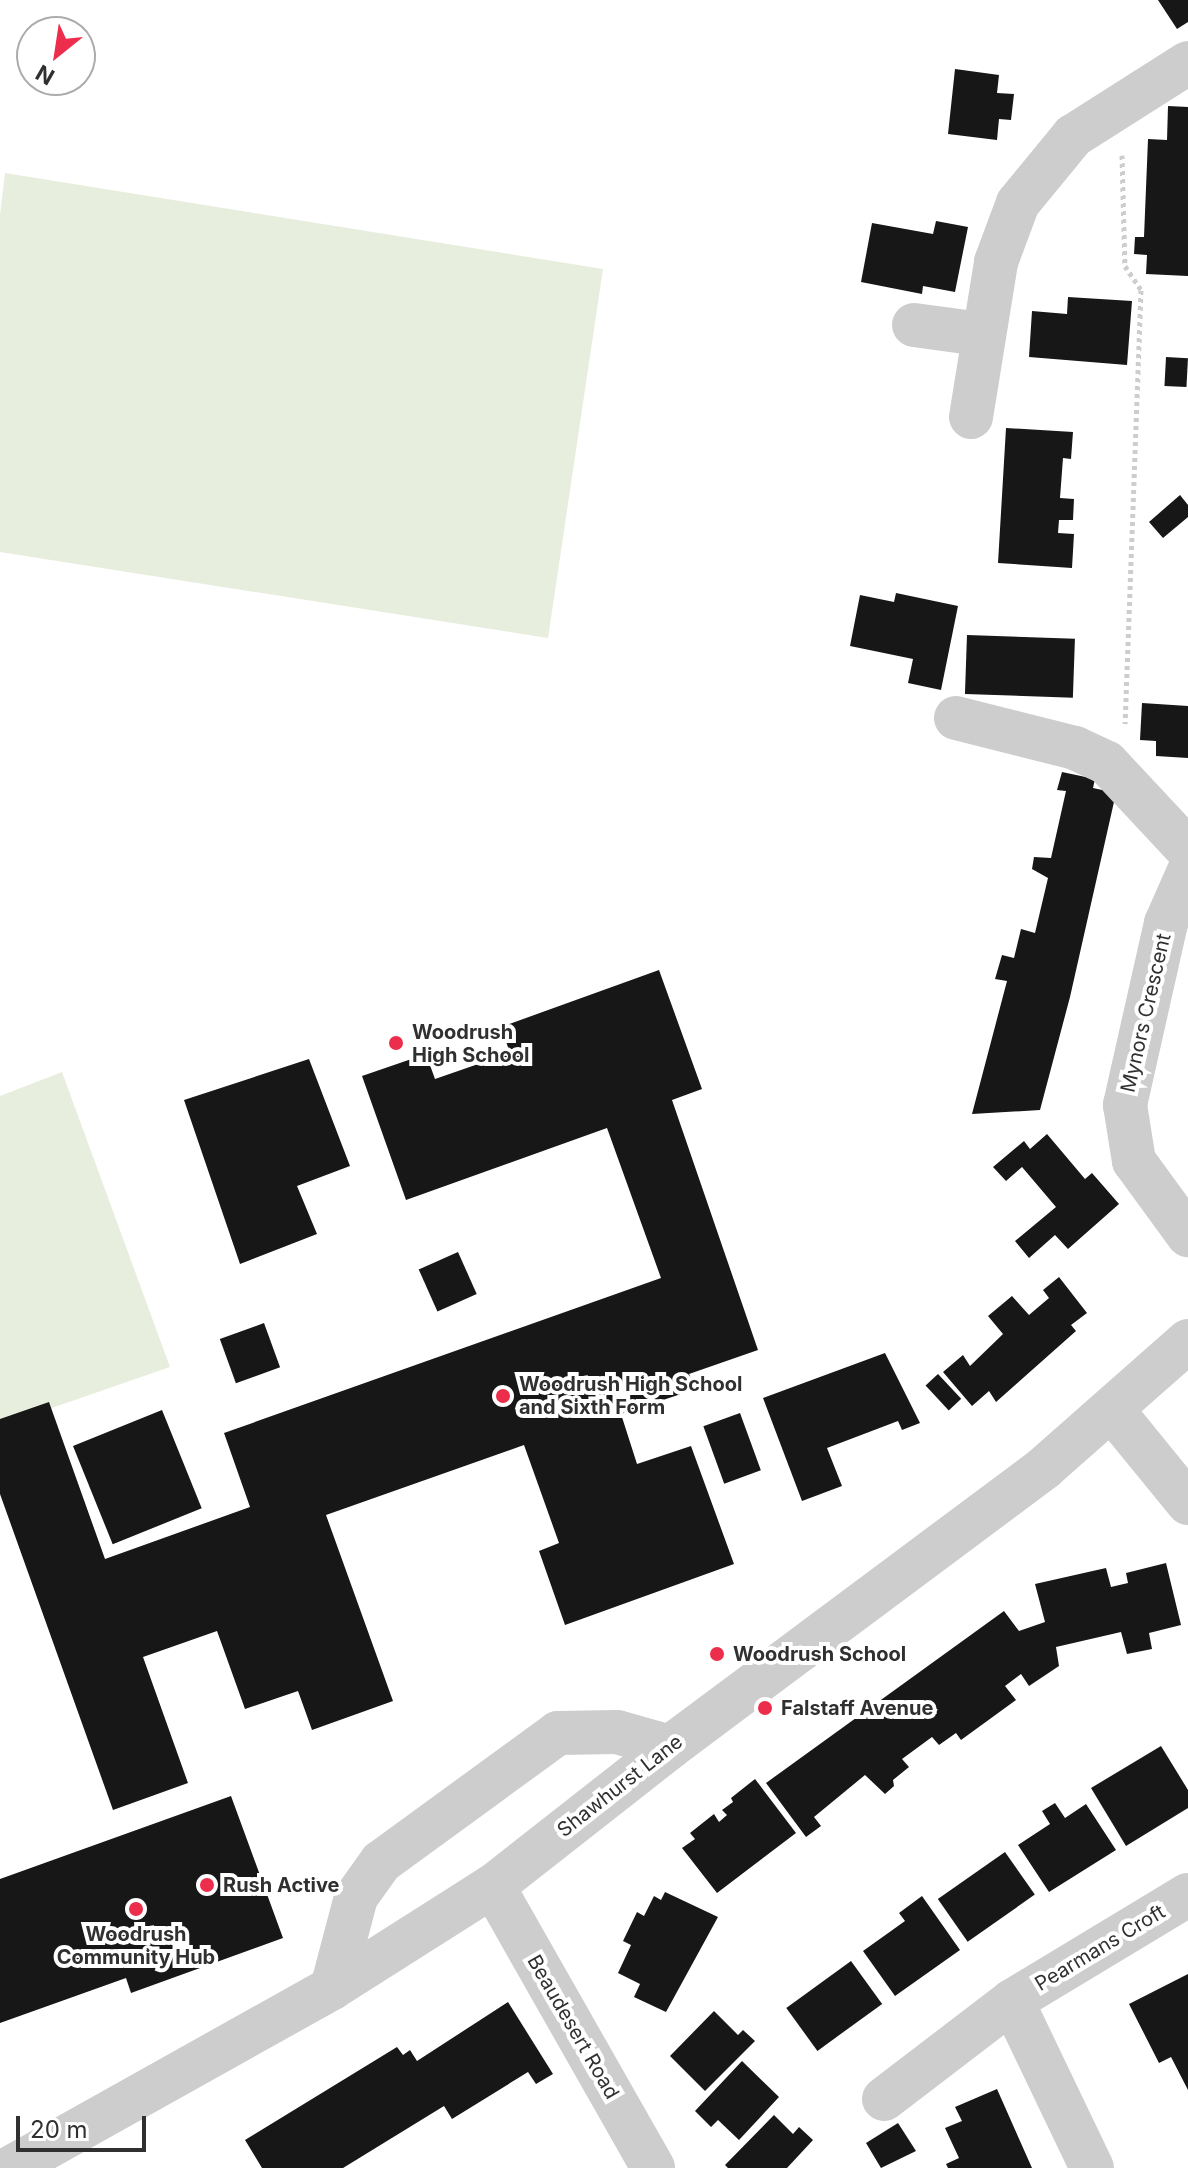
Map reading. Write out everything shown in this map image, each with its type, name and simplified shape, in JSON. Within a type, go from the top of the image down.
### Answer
[{"type":"street","points":[[971,417],[981,334],[996,262],[1018,203],[1073,136],[1188,63]]},
{"type":"street","points":[[914,325],[981,334]]},
{"type":"street","points":[[956,718],[1075,748],[1107,763],[1188,850]]},
{"type":"street","name":"Mynors Crescent","points":[[1188,873],[1166,923],[1125,1105],[1134,1161],[1188,1235]]},
{"type":"street","name":"Shawhurst Lane","points":[[10,2168],[332,1988],[493,1886],[670,1747],[1113,1411],[1188,1341]]},
{"type":"street","points":[[1113,1411],[1188,1503]]},
{"type":"street","points":[[332,1988],[356,1897],[381,1862],[558,1733],[617,1732],[670,1747]]},
{"type":"street","name":"Beaudesert Road","points":[[493,1886],[653,2168]]},
{"type":"street","name":"Pearmans Croft","points":[[884,2099],[1012,2001],[1188,1895]]},
{"type":"street","name":"Pearmans Croft","points":[[1012,2001],[1092,2168]]},
{"type":"path","points":[[1121,105],[1125,266],[1141,290],[1125,727]]},
{"type":"green space","points":[[5,173],[603,269],[548,638],[0,552],[0,215]]},
{"type":"green space","points":[[62,1072],[170,1367],[0,1426],[0,1096]]},
{"type":"building","points":[[1158,0],[1188,0],[1188,22],[1177,29]]},
{"type":"building","points":[[955,69],[999,75],[997,93],[1014,94],[1011,120],[999,119],[997,140],[948,134]]},
{"type":"building","points":[[1168,106],[1188,107],[1188,276],[1146,274],[1147,255],[1134,254],[1135,237],[1144,237],[1148,139],[1167,140]]},
{"type":"building","points":[[936,221],[968,227],[955,292],[923,286],[922,294],[861,282],[872,223],[933,234]]},
{"type":"building","points":[[1068,297],[1132,301],[1127,365],[1029,357],[1032,311],[1067,314]]},
{"type":"building","points":[[1166,357],[1188,358],[1186,387],[1164,386]]},
{"type":"building","points":[[1006,428],[1073,432],[1071,459],[1063,458],[1060,498],[1074,499],[1073,520],[1059,520],[1058,533],[1074,534],[1072,568],[998,563]]},
{"type":"building","points":[[1180,495],[1188,505],[1188,517],[1163,538],[1149,522]]},
{"type":"building","points":[[896,593],[958,606],[941,690],[908,683],[913,659],[850,646],[860,595],[894,602]]},
{"type":"building","points":[[967,635],[1075,639],[1073,698],[965,694]]},
{"type":"building","points":[[1142,703],[1188,706],[1188,758],[1156,756],[1156,741],[1140,740]]},
{"type":"building","points":[[1062,772],[1095,779],[1093,788],[1116,793],[1070,997],[1040,1110],[972,1114],[1007,981],[995,979],[1002,955],[1014,958],[1021,929],[1035,933],[1048,878],[1032,869],[1034,857],[1051,858],[1066,791],[1057,790]]},
{"type":"building","name":"Woodrush High School and Sixth Form","points":[[659,970],[702,1089],[672,1100],[758,1350],[689,1374],[696,1389],[621,1414],[637,1464],[691,1446],[734,1564],[565,1625],[539,1551],[559,1543],[524,1445],[326,1515],[393,1701],[312,1730],[298,1691],[245,1709],[217,1631],[143,1657],[188,1783],[113,1810],[0,1494],[0,1419],[49,1402],[105,1559],[250,1507],[224,1433],[661,1278],[607,1128],[406,1200],[362,1076],[426,1054],[435,1079],[510,1053],[501,1027]]},
{"type":"building","points":[[309,1059],[350,1166],[297,1186],[317,1234],[240,1264],[184,1100]]},
{"type":"building","points":[[1047,1134],[1085,1179],[1092,1173],[1119,1204],[1068,1249],[1055,1235],[1029,1258],[1015,1241],[1056,1207],[1022,1167],[1006,1181],[993,1167],[1024,1141],[1030,1149]]},
{"type":"building","points":[[458,1252],[477,1294],[437,1312],[419,1269]]},
{"type":"building","points":[[1059,1277],[1087,1313],[1071,1325],[1076,1331],[996,1402],[989,1391],[972,1406],[943,1372],[963,1355],[970,1366],[1003,1334],[988,1316],[1012,1296],[1029,1315],[1049,1298],[1043,1290]]},
{"type":"building","points":[[264,1323],[280,1367],[236,1383],[220,1339]]},
{"type":"building","points":[[885,1353],[920,1423],[902,1430],[898,1421],[827,1448],[842,1486],[802,1501],[763,1398]]},
{"type":"building","points":[[938,1374],[961,1399],[949,1410],[926,1386]]},
{"type":"building","points":[[162,1410],[202,1508],[113,1544],[73,1446]]},
{"type":"building","points":[[740,1413],[761,1470],[724,1484],[703,1426]]},
{"type":"building","points":[[1166,1563],[1181,1625],[1149,1633],[1152,1649],[1127,1654],[1121,1632],[1056,1647],[1059,1666],[1029,1686],[1021,1674],[1005,1686],[1016,1700],[961,1740],[956,1733],[939,1745],[932,1737],[902,1759],[909,1767],[893,1780],[894,1786],[885,1794],[865,1775],[814,1817],[821,1826],[806,1837],[766,1783],[1004,1611],[1019,1631],[1045,1622],[1035,1584],[1106,1568],[1111,1587],[1128,1583],[1126,1573]]},
{"type":"building","points":[[1161,1746],[1188,1790],[1188,1808],[1126,1846],[1091,1788]]},
{"type":"building","points":[[755,1779],[796,1833],[717,1893],[682,1848],[695,1839],[690,1833],[714,1814],[719,1822],[727,1815],[722,1810],[733,1802],[731,1798]]},
{"type":"building","name":"Woodrush Community Hub","points":[[231,1796],[283,1938],[131,1993],[126,1978],[0,2023],[0,1879]]},
{"type":"building","points":[[1055,1803],[1065,1818],[1086,1804],[1116,1850],[1049,1892],[1018,1845],[1050,1824],[1042,1811]]},
{"type":"building","points":[[1005,1852],[1035,1895],[968,1942],[938,1899]]},
{"type":"building","points":[[665,1892],[718,1917],[666,2012],[634,1997],[640,1984],[618,1973],[631,1945],[623,1941],[637,1912],[644,1916],[654,1896],[661,1900]]},
{"type":"building","points":[[922,1896],[960,1950],[895,1996],[863,1951],[905,1921],[899,1913]]},
{"type":"building","points":[[851,1961],[882,2004],[817,2051],[786,2008]]},
{"type":"building","points":[[1188,1974],[1188,2090],[1171,2057],[1159,2063],[1129,2004]]},
{"type":"building","points":[[508,2002],[553,2074],[536,2084],[528,2072],[452,2119],[444,2106],[343,2168],[262,2168],[245,2140],[397,2047],[403,2055],[410,2050],[417,2061]]},
{"type":"building","points":[[714,2011],[738,2035],[743,2030],[755,2041],[705,2091],[670,2056]]},
{"type":"building","points":[[742,2061],[779,2097],[739,2140],[718,2120],[711,2127],[695,2111]]},
{"type":"building","points":[[997,2089],[1032,2168],[948,2168],[946,2164],[959,2158],[945,2128],[962,2121],[955,2107]]},
{"type":"building","points":[[774,2115],[793,2134],[799,2127],[813,2140],[787,2168],[728,2168],[725,2165]]},
{"type":"building","points":[[898,2123],[916,2151],[881,2168],[866,2143]]},
{"type":"place","name":"Woodrush High School","points":[[396,1043]]},
{"type":"place","name":"Woodrush High School and Sixth Form","points":[[503,1396]]},
{"type":"place","name":"Woodrush School","points":[[717,1654]]},
{"type":"place","name":"Falstaff Avenue","points":[[765,1708]]},
{"type":"place","name":"Rush Active","points":[[207,1885]]},
{"type":"place","name":"Woodrush Community Hub","points":[[136,1909]]}]
